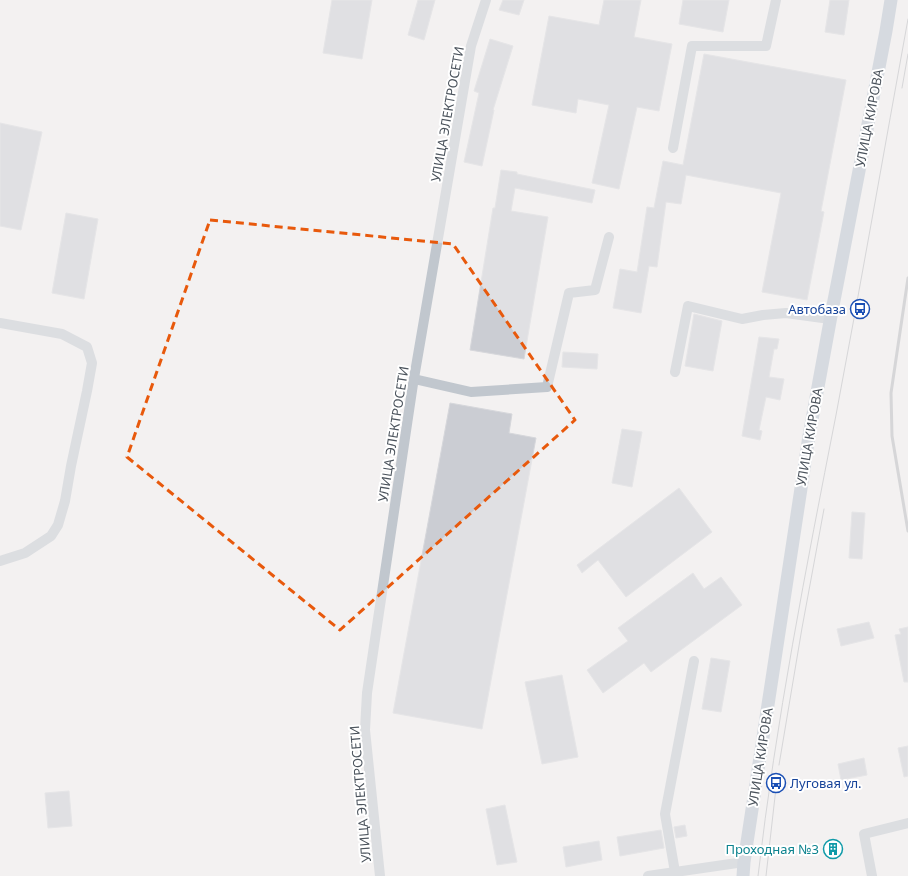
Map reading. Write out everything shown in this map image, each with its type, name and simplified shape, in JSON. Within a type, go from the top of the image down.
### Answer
[{"type":"main road","name":"УЛИЦА КИРОВА","points":[[743,876],[809,436],[891,0]]},
{"type":"street","name":"УЛИЦА ЭЛЕКТРОСЕТИ","points":[[380,876],[365,730],[367,693],[414,379],[471,46],[486,0]]},
{"type":"street","points":[[673,148],[692,46],[766,46],[776,0]]},
{"type":"street","points":[[414,379],[471,392],[547,387],[569,293],[594,290],[609,237]]},
{"type":"street","points":[[675,372],[688,306],[742,319],[786,313],[830,319]]},
{"type":"street","points":[[0,323],[62,334],[87,347],[92,363],[65,501],[58,525],[51,536],[25,554],[0,560]]},
{"type":"street","points":[[676,872],[665,814],[694,661]]},
{"type":"street","points":[[872,876],[864,834],[908,823]]},
{"type":"street","points":[[648,876],[744,862]]},
{"type":"highlighted area","points":[[210,220],[453,244],[575,420],[340,630],[127,457]]},
{"type":"building","points":[[332,0],[372,0],[362,59],[323,53]]},
{"type":"building","points":[[418,0],[435,0],[424,40],[408,35]]},
{"type":"building","points":[[503,0],[524,0],[519,15],[499,10]]},
{"type":"building","points":[[604,0],[641,0],[634,37],[672,44],[659,111],[637,107],[619,189],[592,183],[609,105],[578,99],[576,113],[532,105],[549,16],[599,25]]},
{"type":"building","points":[[683,0],[729,0],[723,32],[679,24]]},
{"type":"building","points":[[830,0],[849,0],[844,35],[825,32]]},
{"type":"building","points":[[490,39],[513,46],[493,110],[482,166],[464,162],[479,93],[474,91]]},
{"type":"building","points":[[704,54],[846,80],[821,211],[824,212],[807,300],[762,292],[781,193],[686,175],[681,204],[666,202],[657,267],[649,266],[641,313],[613,308],[620,269],[637,272],[647,207],[654,208],[663,161],[683,165]]},
{"type":"building","points":[[0,123],[42,132],[21,230],[0,226]]},
{"type":"building","points":[[501,170],[517,172],[517,174],[595,190],[592,203],[515,188],[511,211],[548,217],[524,359],[470,350],[493,208],[495,208]]},
{"type":"building","points":[[66,213],[98,219],[84,299],[52,293]]},
{"type":"building","points":[[694,314],[722,321],[713,371],[685,366]]},
{"type":"building","points":[[759,337],[779,339],[777,349],[774,349],[769,377],[784,379],[780,400],[766,397],[759,430],[762,431],[760,440],[742,436]]},
{"type":"building","points":[[563,352],[598,354],[597,369],[562,367]]},
{"type":"building","points":[[450,403],[512,414],[509,433],[536,438],[482,729],[393,713]]},
{"type":"building","points":[[622,429],[642,432],[632,487],[612,483]]},
{"type":"building","points":[[679,488],[712,532],[626,597],[598,560],[582,573],[577,565]]},
{"type":"building","points":[[852,512],[865,513],[862,559],[849,558]]},
{"type":"building","points":[[693,573],[704,589],[721,577],[742,605],[651,672],[644,663],[603,693],[587,670],[628,641],[618,628]]},
{"type":"building","points":[[869,622],[874,638],[841,646],[837,629]]},
{"type":"building","points":[[908,627],[908,682],[904,682],[895,635],[901,634],[899,629]]},
{"type":"building","points":[[711,658],[730,661],[721,712],[702,709]]},
{"type":"building","points":[[562,675],[578,757],[542,764],[525,682]]},
{"type":"building","points":[[908,746],[908,776],[904,777],[898,748]]},
{"type":"building","points":[[864,758],[867,775],[841,780],[838,764]]},
{"type":"building","points":[[69,791],[72,826],[48,828],[45,793]]},
{"type":"building","points":[[505,805],[517,862],[497,865],[486,809]]},
{"type":"building","points":[[685,825],[687,836],[676,838],[674,827]]},
{"type":"building","points":[[661,830],[664,848],[620,856],[617,837]]},
{"type":"building","points":[[599,841],[602,860],[566,867],[563,847]]},
{"type":"building","name":"Проходная №3","points":[[829,841],[838,842],[837,856],[828,855]]},
{"type":"tram line","points":[[758,876],[765,818],[792,645],[845,366],[908,19]]},
{"type":"tram line","points":[[902,88],[908,54]]},
{"type":"tram line","points":[[779,765],[824,509]]},
{"type":"tram line","points":[[766,876],[777,779]]},
{"type":"railway","points":[[908,278],[891,393],[892,436],[908,531]]},
{"type":"place","name":"Автобаза","points":[[860,309]]},
{"type":"place","name":"Луговая ул.","points":[[776,783]]},
{"type":"place","name":"Проходная №3","points":[[833,849]]}]
